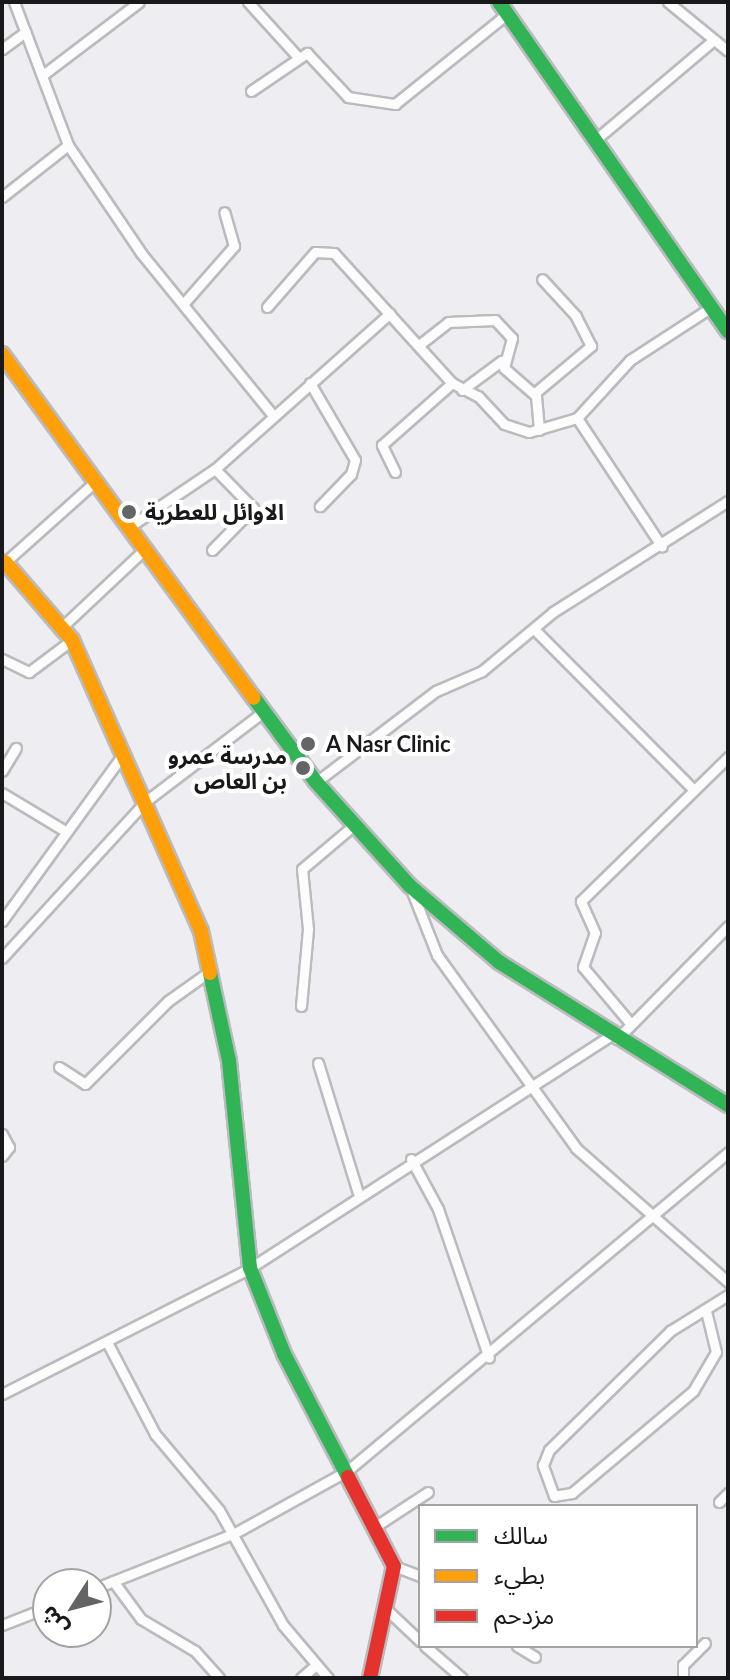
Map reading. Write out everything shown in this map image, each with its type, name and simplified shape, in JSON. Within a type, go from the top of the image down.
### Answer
[{"type":"street","points":[[15,2],[68,145],[141,253],[271,413]]},
{"type":"street","points":[[44,74],[139,2]]},
{"type":"street","points":[[248,2],[297,56]]},
{"type":"street","points":[[674,4],[711,42],[728,51]]},
{"type":"street","points":[[251,91],[297,56],[312,55],[348,97],[389,106],[503,8],[728,331]]},
{"type":"street","points":[[2,49],[25,32]]},
{"type":"street","points":[[594,141],[711,42]]},
{"type":"street","points":[[2,197],[68,145]]},
{"type":"street","points":[[184,303],[234,246],[224,212]]},
{"type":"street","points":[[267,307],[325,249],[390,313],[452,383],[510,428],[539,430],[577,418],[630,360],[710,308]]},
{"type":"street","points":[[535,395],[591,346],[576,316],[542,279]]},
{"type":"street","points":[[129,527],[215,469],[271,413],[390,313]]},
{"type":"street","points":[[419,345],[448,322],[495,320],[514,348],[462,390]]},
{"type":"street","points":[[2,354],[316,782],[410,886],[499,962],[614,1037],[728,1105]]},
{"type":"street","points":[[501,361],[521,389],[535,395]]},
{"type":"street","points":[[310,383],[355,460],[351,474],[320,506]]},
{"type":"street","points":[[395,472],[382,445],[452,383]]},
{"type":"street","points":[[535,395],[539,430]]},
{"type":"street","points":[[577,418],[662,547]]},
{"type":"street","points":[[212,550],[253,508],[215,469]]},
{"type":"street","points":[[96,481],[4,564],[63,626],[72,640],[183,877],[210,971],[229,1061],[250,1268],[284,1354],[376,1526],[394,1566],[370,1678]]},
{"type":"street","points":[[316,782],[436,691],[482,671],[534,629],[728,501]]},
{"type":"street","points":[[63,626],[145,549]]},
{"type":"street","points":[[534,629],[692,788]]},
{"type":"street","points":[[2,659],[29,672],[72,640]]},
{"type":"street","points":[[2,958],[146,801],[264,711]]},
{"type":"street","points":[[2,771],[16,748]]},
{"type":"street","points":[[2,921],[62,829],[124,753]]},
{"type":"street","points":[[630,1023],[583,967],[595,933],[581,901],[692,788],[728,757]]},
{"type":"street","points":[[2,793],[62,829]]},
{"type":"street","points":[[301,1006],[308,929],[302,869],[354,825]]},
{"type":"street","points":[[410,886],[431,946],[532,1091],[576,1148],[651,1221],[728,1282]]},
{"type":"street","points":[[2,1394],[108,1344],[250,1268],[411,1159],[532,1091],[614,1037],[728,926]]},
{"type":"street","points":[[59,1067],[85,1084],[168,1001],[210,971]]},
{"type":"street","points":[[318,1063],[358,1193]]},
{"type":"street","points":[[2,1134],[9,1147],[2,1156]]},
{"type":"street","points":[[219,1678],[195,1651],[141,1619],[113,1581],[235,1533],[347,1471],[489,1358],[728,1152]]},
{"type":"street","points":[[411,1159],[438,1209],[489,1358]]},
{"type":"street","points":[[706,1311],[716,1352],[693,1391],[572,1493],[554,1496],[543,1465],[549,1450],[670,1331],[728,1295]]},
{"type":"street","points":[[108,1344],[155,1434],[235,1533],[283,1625],[328,1678]]},
{"type":"street","points":[[376,1526],[428,1492]]},
{"type":"street","points":[[719,1502],[728,1493]]},
{"type":"street","points":[[394,1566],[418,1575]]},
{"type":"street","points":[[386,1609],[418,1639]]},
{"type":"street","points":[[2,1625],[32,1613]]},
{"type":"street","points":[[683,1678],[683,1665],[705,1643]]},
{"type":"street","points":[[427,1648],[462,1678]]},
{"type":"street","points":[[520,1648],[535,1657]]},
{"type":"street","points":[[301,1678],[316,1665]]},
{"type":"traffic: fast","points":[[499,2],[728,331]]},
{"type":"traffic: fast","points":[[254,698],[316,782],[410,886],[499,962],[728,1105]]},
{"type":"traffic: fast","points":[[210,973],[229,1061],[250,1268],[284,1354],[348,1477]]},
{"type":"traffic: slow","points":[[2,354],[254,698]]},
{"type":"traffic: slow","points":[[5,562],[72,640],[201,931],[210,973]]},
{"type":"traffic: jam","points":[[348,1477],[394,1566],[370,1678]]},
{"type":"place","name":"الاوائل للعطرية","points":[[129,512]]},
{"type":"place","name":"A Nasr Clinic","points":[[308,744]]},
{"type":"place","name":"مدرسة عمرو بن العاص","points":[[303,768]]}]
